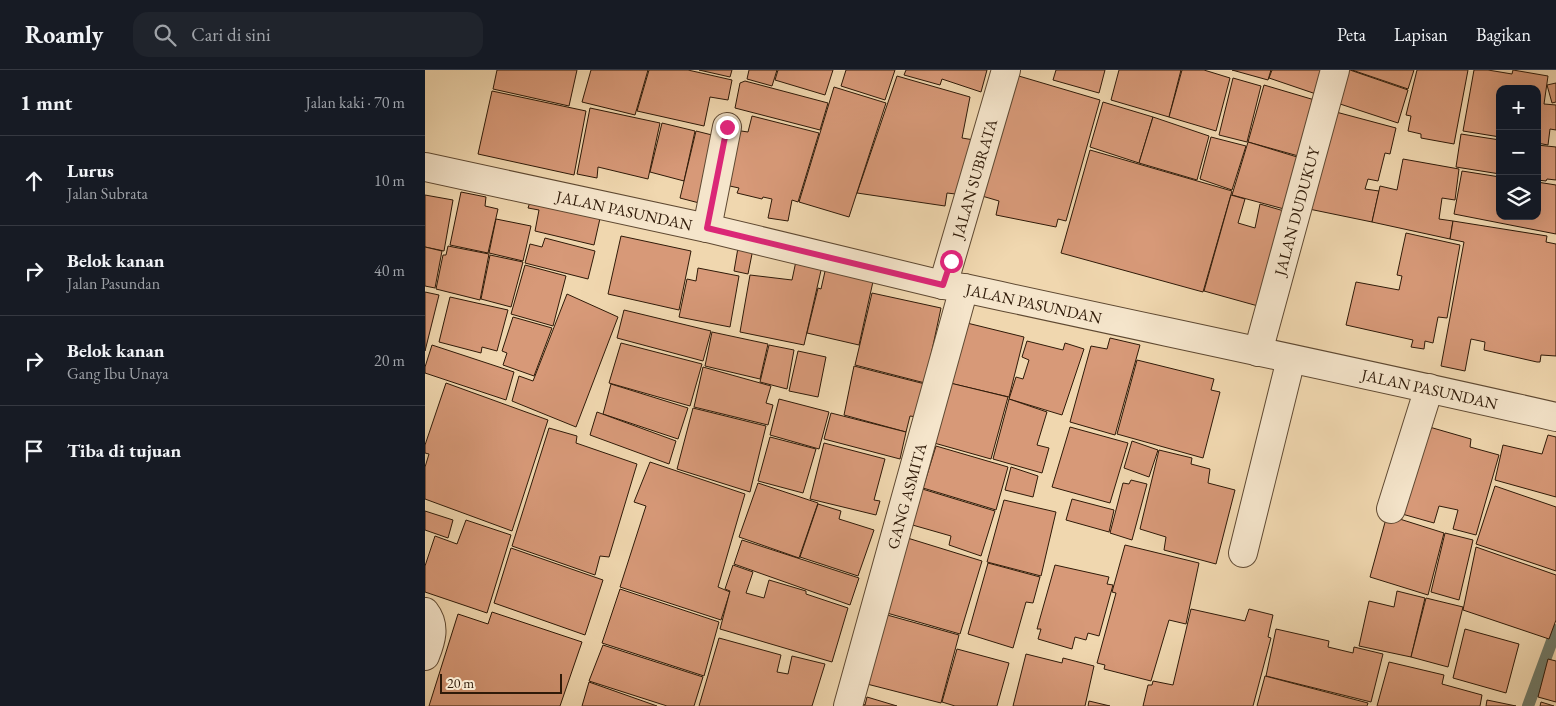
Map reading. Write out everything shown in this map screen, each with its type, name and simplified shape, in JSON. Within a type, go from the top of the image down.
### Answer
[{"type":"street","name":"JALAN SUBRATA","points":[[953,286],[1006,70]]},
{"type":"street","name":"JALAN DUDUKUY","points":[[1258,352],[1335,70]]},
{"type":"street","points":[[707,228],[727,127]]},
{"type":"street","name":"JALAN PASUNDAN","points":[[425,167],[707,228],[953,286],[1556,417]]},
{"type":"street","name":"GANG ASMITA","points":[[848,706],[953,286]]},
{"type":"street","points":[[1243,553],[1291,359]]},
{"type":"street","points":[[1391,509],[1429,388]]},
{"type":"street","points":[[425,612],[432,624],[432,639],[425,656]]},
{"type":"building","points":[[497,70],[577,70],[569,106],[493,89]]},
{"type":"building","points":[[591,70],[648,70],[635,115],[582,102]]},
{"type":"building","points":[[649,70],[688,70],[732,80],[728,100],[710,97],[704,126],[637,111]]},
{"type":"building","points":[[699,70],[732,70],[730,77]]},
{"type":"building","points":[[749,70],[777,70],[772,86],[747,79]]},
{"type":"building","points":[[778,70],[833,70],[825,95],[775,80]]},
{"type":"building","points":[[846,70],[895,70],[885,100],[841,86]]},
{"type":"building","points":[[906,70],[987,70],[981,92],[942,79],[940,85],[904,75]]},
{"type":"building","points":[[1056,70],[1105,70],[1099,93],[1053,80]]},
{"type":"building","points":[[1119,70],[1181,70],[1169,117],[1111,100]]},
{"type":"building","points":[[1182,70],[1204,70],[1230,78],[1216,131],[1169,117]]},
{"type":"building","points":[[1232,70],[1271,70],[1268,80]]},
{"type":"building","points":[[1272,70],[1326,70],[1319,95],[1269,78]]},
{"type":"building","points":[[1344,70],[1350,70],[1408,90],[1398,123],[1334,102]]},
{"type":"building","points":[[1352,70],[1414,70],[1408,89]]},
{"type":"building","points":[[1417,70],[1468,70],[1454,144],[1421,138],[1421,134],[1408,131],[1411,116],[1406,115]]},
{"type":"building","points":[[1474,70],[1512,74],[1513,70],[1548,76],[1544,104],[1556,105],[1556,130],[1550,129],[1548,145],[1541,144],[1541,85],[1496,85],[1496,136],[1463,131]]},
{"type":"building","points":[[1012,74],[1100,100],[1066,221],[1058,219],[1056,227],[996,215],[999,201],[982,196]]},
{"type":"building","points":[[897,76],[970,97],[962,138],[974,140],[964,195],[947,193],[945,206],[857,193]]},
{"type":"building","points":[[1233,78],[1261,86],[1247,142],[1219,135]]},
{"type":"building","points":[[745,81],[828,103],[820,130],[735,108],[740,83]]},
{"type":"building","points":[[1556,83],[1556,102],[1552,103],[1547,85]]},
{"type":"building","points":[[1264,85],[1318,101],[1302,157],[1248,142]]},
{"type":"building","points":[[834,87],[886,103],[849,217],[799,202]]},
{"type":"building","points":[[492,91],[586,111],[574,175],[478,154]]},
{"type":"building","points":[[1103,102],[1153,117],[1139,163],[1090,147]]},
{"type":"building","points":[[590,108],[660,123],[648,179],[598,167],[597,178],[577,174]]},
{"type":"building","points":[[1336,112],[1396,128],[1390,154],[1385,153],[1378,181],[1368,179],[1365,189],[1379,191],[1372,222],[1309,209]]},
{"type":"building","points":[[752,116],[819,133],[798,202],[792,200],[788,221],[768,218],[772,199],[763,197],[762,199],[737,193],[739,188],[716,183],[728,129],[748,132]]},
{"type":"building","points":[[1153,117],[1209,136],[1197,180],[1139,163]]},
{"type":"building","points":[[662,123],[695,131],[684,181],[650,172]]},
{"type":"building","points":[[696,131],[724,138],[707,205],[680,198]]},
{"type":"building","points":[[1461,134],[1496,139],[1496,173],[1456,167]]},
{"type":"building","points":[[1211,137],[1246,146],[1232,190],[1200,179]]},
{"type":"building","points":[[1248,142],[1307,160],[1284,209],[1232,195]]},
{"type":"building","points":[[1541,145],[1556,147],[1556,180],[1547,179],[1546,181],[1541,180]]},
{"type":"building","points":[[1090,150],[1232,191],[1203,292],[1061,253]]},
{"type":"building","points":[[1403,159],[1459,169],[1455,200],[1442,198],[1439,219],[1453,221],[1450,239],[1372,222],[1380,186],[1397,190]]},
{"type":"building","points":[[1462,171],[1496,176],[1496,220],[1541,220],[1541,183],[1556,185],[1556,234],[1454,214]]},
{"type":"building","points":[[461,192],[486,197],[485,206],[498,209],[488,253],[450,245]]},
{"type":"building","points":[[425,195],[453,200],[444,251],[425,247]]},
{"type":"building","points":[[1231,195],[1245,199],[1238,223],[1255,228],[1260,204],[1284,211],[1258,306],[1204,291]]},
{"type":"building","points":[[531,199],[601,214],[594,245],[535,231],[539,210],[528,208]]},
{"type":"building","points":[[496,219],[531,226],[523,261],[489,253]]},
{"type":"building","points":[[1453,221],[1547,236],[1546,242],[1556,244],[1556,356],[1541,355],[1540,362],[1537,362],[1484,350],[1485,342],[1471,339],[1465,371],[1441,366],[1464,242],[1450,239]]},
{"type":"building","points":[[1406,233],[1460,245],[1447,318],[1438,317],[1433,343],[1425,341],[1424,349],[1411,347],[1413,340],[1346,325],[1356,282],[1399,290],[1402,276],[1397,275]]},
{"type":"building","points":[[621,236],[691,251],[679,310],[608,294]]},
{"type":"building","points":[[545,238],[595,251],[588,279],[525,263],[530,244],[542,247]]},
{"type":"building","points":[[739,242],[754,244],[748,274],[734,271]]},
{"type":"building","points":[[448,246],[489,254],[480,300],[436,289],[443,255],[446,255]]},
{"type":"building","points":[[425,247],[442,251],[435,288],[425,286]]},
{"type":"building","points":[[490,255],[523,262],[511,307],[481,299]]},
{"type":"building","points":[[796,261],[822,266],[804,345],[740,332],[750,275],[792,280]]},
{"type":"building","points":[[525,265],[566,276],[553,326],[511,314]]},
{"type":"building","points":[[826,267],[874,277],[859,345],[807,333],[818,288],[821,289]]},
{"type":"building","points":[[698,268],[739,276],[730,327],[679,317],[687,279],[696,281]]},
{"type":"building","points":[[425,292],[439,295],[425,351]]},
{"type":"building","points":[[872,293],[941,308],[925,383],[855,365]]},
{"type":"building","points":[[567,294],[618,317],[576,427],[512,401],[519,376],[533,381]]},
{"type":"building","points":[[450,297],[508,310],[497,351],[482,347],[481,353],[439,342]]},
{"type":"building","points":[[624,310],[711,331],[703,361],[617,338]]},
{"type":"building","points":[[513,317],[552,328],[534,376],[503,365],[507,353],[502,351]]},
{"type":"building","points":[[967,323],[1024,337],[1009,397],[945,382]]},
{"type":"building","points":[[712,332],[768,344],[760,379],[705,366]]},
{"type":"building","points":[[1110,338],[1140,345],[1115,435],[1070,422],[1091,346],[1107,349]]},
{"type":"building","points":[[1027,341],[1063,350],[1065,343],[1084,349],[1062,415],[1009,399],[1016,377],[1023,379],[1029,360],[1022,357]]},
{"type":"building","points":[[621,343],[702,364],[690,406],[609,383]]},
{"type":"building","points":[[432,345],[514,372],[506,400],[425,373]]},
{"type":"building","points":[[769,345],[794,350],[787,389],[760,382]]},
{"type":"building","points":[[798,351],[826,357],[818,397],[789,391]]},
{"type":"building","points":[[1137,360],[1214,379],[1211,390],[1220,392],[1203,458],[1117,434]]},
{"type":"building","points":[[854,366],[925,384],[917,417],[910,416],[906,432],[844,415]]},
{"type":"building","points":[[703,367],[771,386],[766,403],[773,405],[768,425],[694,407]]},
{"type":"building","points":[[946,382],[1008,397],[991,459],[927,441]]},
{"type":"building","points":[[446,383],[548,420],[512,531],[425,499],[425,467],[429,454],[425,453],[425,445]]},
{"type":"building","points":[[611,384],[688,408],[678,439],[603,414]]},
{"type":"building","points":[[779,399],[829,412],[819,449],[770,435]]},
{"type":"building","points":[[1009,399],[1047,412],[1037,445],[1049,448],[1042,473],[993,459]]},
{"type":"building","points":[[693,408],[766,426],[750,492],[677,469]]},
{"type":"building","points":[[597,412],[676,441],[669,464],[590,435]]},
{"type":"building","points":[[831,413],[906,432],[900,459],[824,439]]},
{"type":"building","points":[[1419,424],[1471,439],[1470,447],[1499,455],[1476,535],[1453,529],[1458,510],[1439,506],[1434,523],[1395,512]]},
{"type":"building","points":[[1070,427],[1128,443],[1110,503],[1052,487]]},
{"type":"building","points":[[549,428],[577,436],[576,443],[637,464],[609,557],[600,556],[595,575],[512,546]]},
{"type":"building","points":[[1548,435],[1556,437],[1556,497],[1495,480],[1503,445],[1542,454]]},
{"type":"building","points":[[770,437],[816,449],[803,493],[758,481]]},
{"type":"building","points":[[1132,441],[1158,450],[1149,477],[1124,468]]},
{"type":"building","points":[[824,443],[885,459],[874,500],[880,501],[876,515],[810,499]]},
{"type":"building","points":[[936,446],[1008,467],[996,510],[923,488]]},
{"type":"building","points":[[1159,450],[1192,458],[1191,464],[1210,469],[1208,483],[1235,490],[1216,564],[1164,550],[1166,537],[1140,529]]},
{"type":"building","points":[[650,462],[745,494],[718,587],[730,592],[721,620],[620,587],[646,506],[634,502]]},
{"type":"building","points":[[1011,467],[1038,476],[1033,497],[1005,490]]},
{"type":"building","points":[[1131,480],[1147,484],[1132,540],[1110,533],[1123,483],[1129,484]]},
{"type":"building","points":[[758,483],[818,503],[799,558],[739,537]]},
{"type":"building","points":[[1495,486],[1556,507],[1556,571],[1476,544]]},
{"type":"building","points":[[919,488],[995,511],[981,556],[949,545],[951,536],[909,524]]},
{"type":"building","points":[[1072,499],[1114,510],[1109,532],[1066,520]]},
{"type":"building","points":[[1004,500],[1056,512],[1041,576],[987,562]]},
{"type":"building","points":[[818,504],[841,511],[839,519],[874,530],[858,576],[800,557]]},
{"type":"building","points":[[425,511],[453,520],[448,538],[425,530]]},
{"type":"building","points":[[1387,515],[1444,533],[1428,595],[1370,577]]},
{"type":"building","points":[[466,520],[511,535],[487,613],[425,592],[425,566],[435,536],[457,544]]},
{"type":"building","points":[[1445,533],[1473,540],[1459,600],[1431,592]]},
{"type":"building","points":[[901,536],[982,561],[960,634],[880,611]]},
{"type":"building","points":[[742,540],[859,578],[850,605],[734,564]]},
{"type":"building","points":[[1125,545],[1199,563],[1186,624],[1169,620],[1151,681],[1104,669],[1105,665],[1097,663],[1116,593],[1112,592]]},
{"type":"building","points":[[1476,547],[1556,575],[1556,620],[1549,639],[1463,610]]},
{"type":"building","points":[[511,548],[603,580],[585,635],[494,603]]},
{"type":"building","points":[[988,563],[1040,577],[1033,603],[1026,602],[1013,648],[968,634]]},
{"type":"building","points":[[733,565],[753,572],[746,593],[764,598],[769,580],[806,591],[806,594],[848,608],[832,662],[720,629],[730,591],[725,589]]},
{"type":"building","points":[[1055,565],[1109,577],[1107,584],[1113,585],[1099,636],[1088,633],[1086,640],[1075,637],[1072,649],[1038,639],[1041,629],[1037,629]]},
{"type":"building","points":[[620,589],[719,622],[704,676],[602,643]]},
{"type":"building","points":[[1397,591],[1425,598],[1411,657],[1359,646],[1369,601],[1394,607]]},
{"type":"building","points":[[1426,598],[1463,607],[1448,667],[1411,657]]},
{"type":"building","points":[[1191,609],[1245,621],[1249,609],[1273,615],[1268,637],[1271,638],[1253,706],[1143,706],[1148,685],[1152,685],[1153,681],[1173,685]]},
{"type":"building","points":[[492,612],[582,642],[560,706],[429,706],[458,614],[488,624]]},
{"type":"building","points":[[880,613],[959,635],[941,703],[863,683]]},
{"type":"building","points":[[1276,629],[1329,641],[1328,647],[1353,653],[1354,647],[1383,654],[1371,702],[1266,676]]},
{"type":"building","points":[[1465,629],[1519,644],[1506,693],[1453,678]]},
{"type":"building","points":[[719,638],[781,655],[777,672],[788,674],[792,656],[825,664],[812,706],[699,706]]},
{"type":"building","points":[[603,645],[703,677],[694,706],[667,706],[589,681]]},
{"type":"building","points":[[957,649],[1009,663],[997,706],[955,706],[942,702]]},
{"type":"building","points":[[1026,654],[1062,663],[1063,658],[1094,666],[1085,706],[1013,706]]},
{"type":"building","points":[[1548,659],[1556,661],[1556,702],[1538,697]]},
{"type":"building","points":[[1389,662],[1444,675],[1442,684],[1482,695],[1480,706],[1377,706]]},
{"type":"building","points":[[1265,676],[1368,703],[1367,706],[1257,706]]},
{"type":"building","points":[[589,682],[657,706],[582,706]]},
{"type":"building","points":[[867,697],[897,706],[860,706],[861,703],[865,705]]},
{"type":"building","points":[[1487,700],[1516,706],[1486,706]]},
{"type":"building","points":[[1089,701],[1110,706],[1088,706]]},
{"type":"building","points":[[1541,702],[1554,706],[1540,706]]},
{"type":"waterway","points":[[1528,706],[1556,630]]},
{"type":"route","points":[[727,127],[707,228],[943,285],[951,261]]}]
